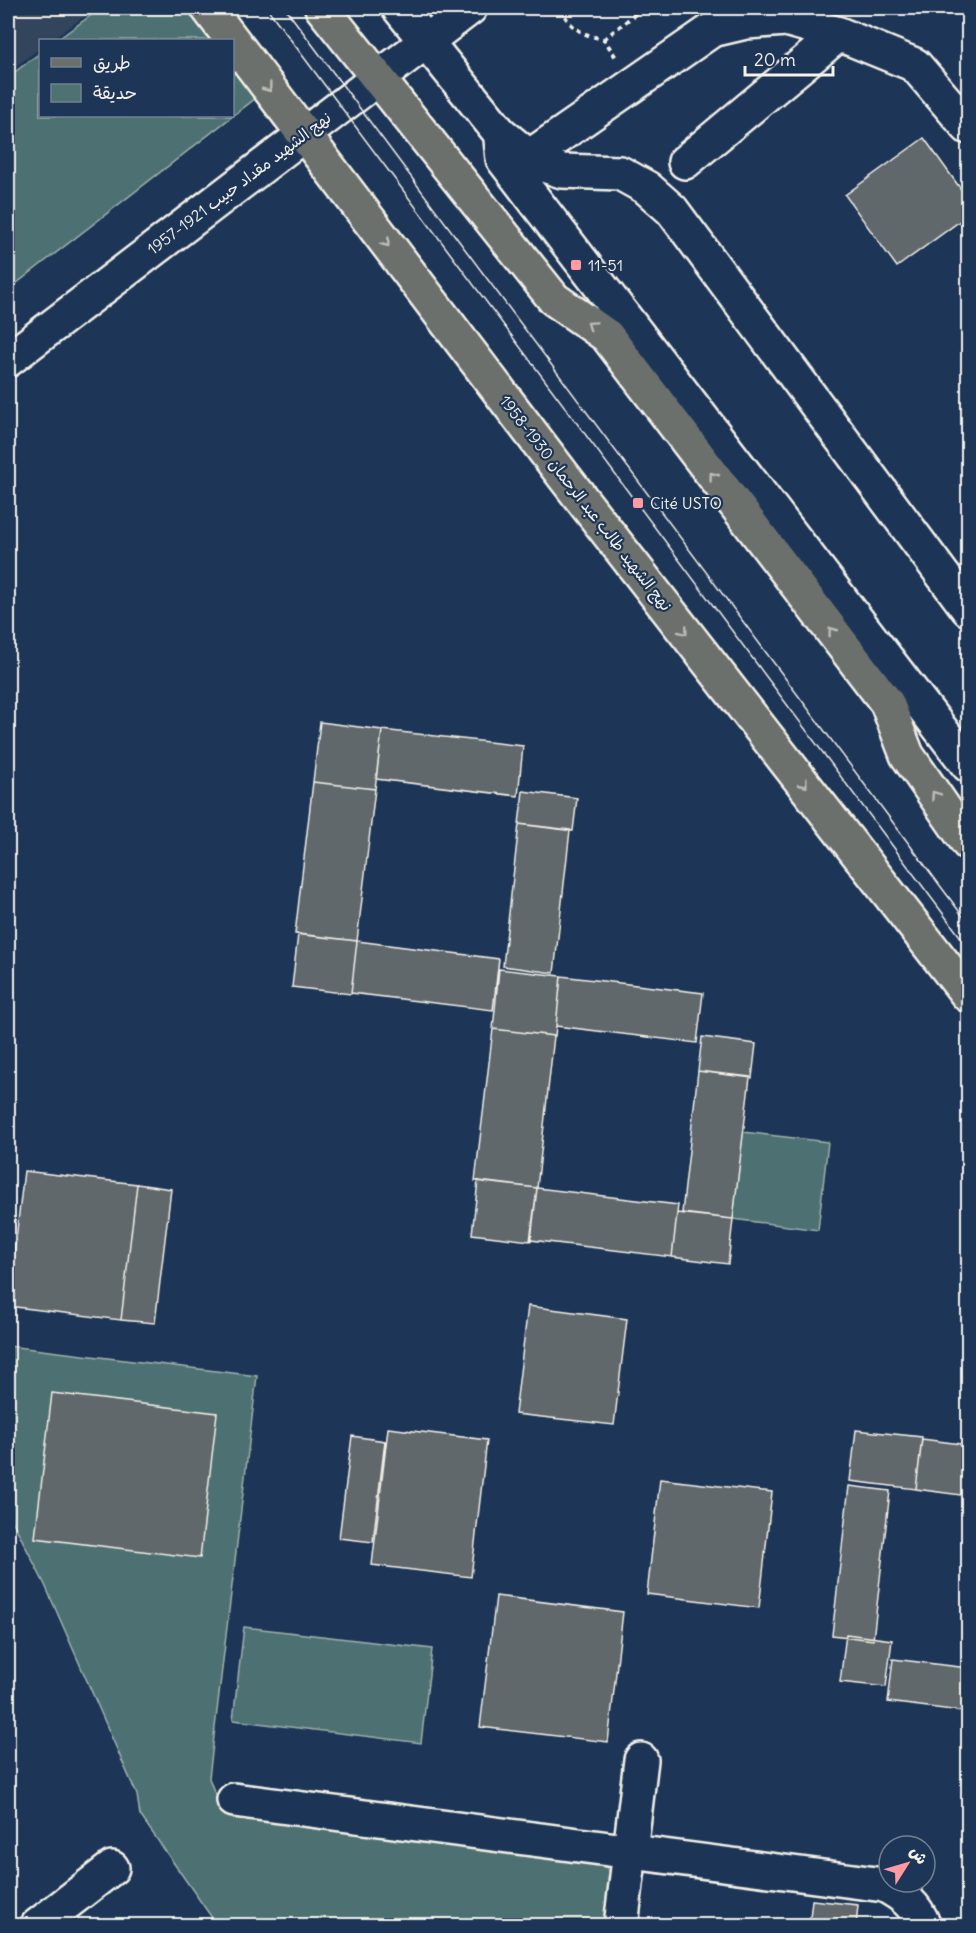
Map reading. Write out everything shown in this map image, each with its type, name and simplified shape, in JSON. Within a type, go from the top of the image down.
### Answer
[{"type":"main road","name":"نهج الشهيد طالب عبد الرحمان 1930-1958","points":[[208,8],[231,39]]},
{"type":"main road","points":[[322,8],[554,300],[607,336],[887,703],[907,755],[969,843]]},
{"type":"main road","name":"نهج الشهيد طالب عبد الرحمان 1930-1958","points":[[234,42],[559,470],[969,995]]},
{"type":"street","points":[[399,8],[500,133],[535,162],[562,171],[620,173],[647,188],[672,210],[969,609]]},
{"type":"street","name":"نهج الشهيد مقداد حبيب 1921-1957","points":[[8,360],[470,8]]},
{"type":"street","points":[[529,157],[712,30],[748,15],[786,19],[839,34],[915,65],[969,127]]},
{"type":"street","points":[[685,162],[839,34]]},
{"type":"street","points":[[500,133],[503,159],[969,765]]},
{"type":"street","points":[[621,1926],[642,1760]]},
{"type":"street","points":[[234,1800],[884,1885],[901,1894],[914,1907],[924,1926]]},
{"type":"street","points":[[37,1926],[112,1868]]},
{"type":"path","points":[[561,8],[574,28],[589,37],[604,39],[643,8]]},
{"type":"shaded area","points":[[8,8],[96,8],[52,39],[39,39],[39,49],[8,72]]},
{"type":"green space","points":[[101,8],[187,8],[211,39],[58,39]]},
{"type":"green space","points":[[39,54],[39,117],[231,117],[8,290],[8,77]]},
{"type":"green space","points":[[234,68],[256,98],[234,115]]},
{"type":"green space","points":[[743,1132],[828,1142],[818,1230],[733,1219]]},
{"type":"green space","points":[[8,1346],[257,1376],[209,1778],[218,1802],[593,1853],[617,1880],[612,1925],[217,1925],[140,1815],[137,1795],[45,1585],[8,1512]]},
{"type":"green space","points":[[244,1627],[432,1649],[421,1743],[233,1720]]},
{"type":"building","points":[[924,138],[968,199],[968,215],[897,267],[845,195]]},
{"type":"building","points":[[320,722],[382,730],[375,789],[313,782]]},
{"type":"building","points":[[382,730],[523,746],[518,796],[376,779]]},
{"type":"building","points":[[313,782],[375,789],[357,941],[295,934]]},
{"type":"building","points":[[523,791],[577,798],[573,831],[519,824]]},
{"type":"building","points":[[519,824],[570,830],[554,973],[503,966]]},
{"type":"building","points":[[298,934],[357,941],[351,994],[292,987]]},
{"type":"building","points":[[357,941],[499,959],[493,1010],[351,993]]},
{"type":"building","points":[[499,969],[561,976],[555,1036],[493,1029]]},
{"type":"building","points":[[561,976],[703,993],[697,1043],[556,1026]]},
{"type":"building","points":[[493,1029],[554,1036],[537,1188],[475,1181]]},
{"type":"building","points":[[702,1037],[756,1044],[752,1078],[698,1071]]},
{"type":"building","points":[[698,1071],[750,1077],[733,1219],[682,1213]]},
{"type":"building","points":[[24,1171],[137,1184],[121,1320],[8,1306]]},
{"type":"building","points":[[478,1181],[537,1188],[530,1241],[472,1234]]},
{"type":"building","points":[[137,1184],[171,1189],[155,1323],[121,1320]]},
{"type":"building","points":[[537,1188],[678,1205],[672,1257],[531,1240]]},
{"type":"building","points":[[677,1213],[733,1219],[728,1264],[672,1257]]},
{"type":"building","points":[[528,1306],[627,1319],[614,1425],[515,1414]]},
{"type":"building","points":[[52,1393],[217,1413],[200,1558],[35,1538]]},
{"type":"building","points":[[388,1428],[487,1440],[471,1577],[372,1565]]},
{"type":"building","points":[[856,1430],[922,1437],[916,1489],[850,1481]]},
{"type":"building","points":[[352,1436],[385,1441],[373,1542],[339,1538]]},
{"type":"building","points":[[922,1439],[968,1445],[968,1496],[916,1489]]},
{"type":"building","points":[[660,1479],[772,1492],[759,1608],[647,1594]]},
{"type":"building","points":[[849,1486],[890,1491],[873,1640],[832,1635]]},
{"type":"building","points":[[496,1596],[623,1612],[608,1742],[480,1727]]},
{"type":"building","points":[[846,1634],[892,1640],[886,1687],[840,1682]]},
{"type":"building","points":[[893,1659],[968,1668],[968,1712],[888,1702]]},
{"type":"building","points":[[812,1900],[858,1905],[856,1926],[809,1926]]},
{"type":"tram line","points":[[267,8],[968,947]]},
{"type":"tram line","points":[[285,8],[968,923]]},
{"type":"place","name":"11-51","points":[[576,265]]},
{"type":"place","name":"Cité USTO","points":[[638,503]]}]
